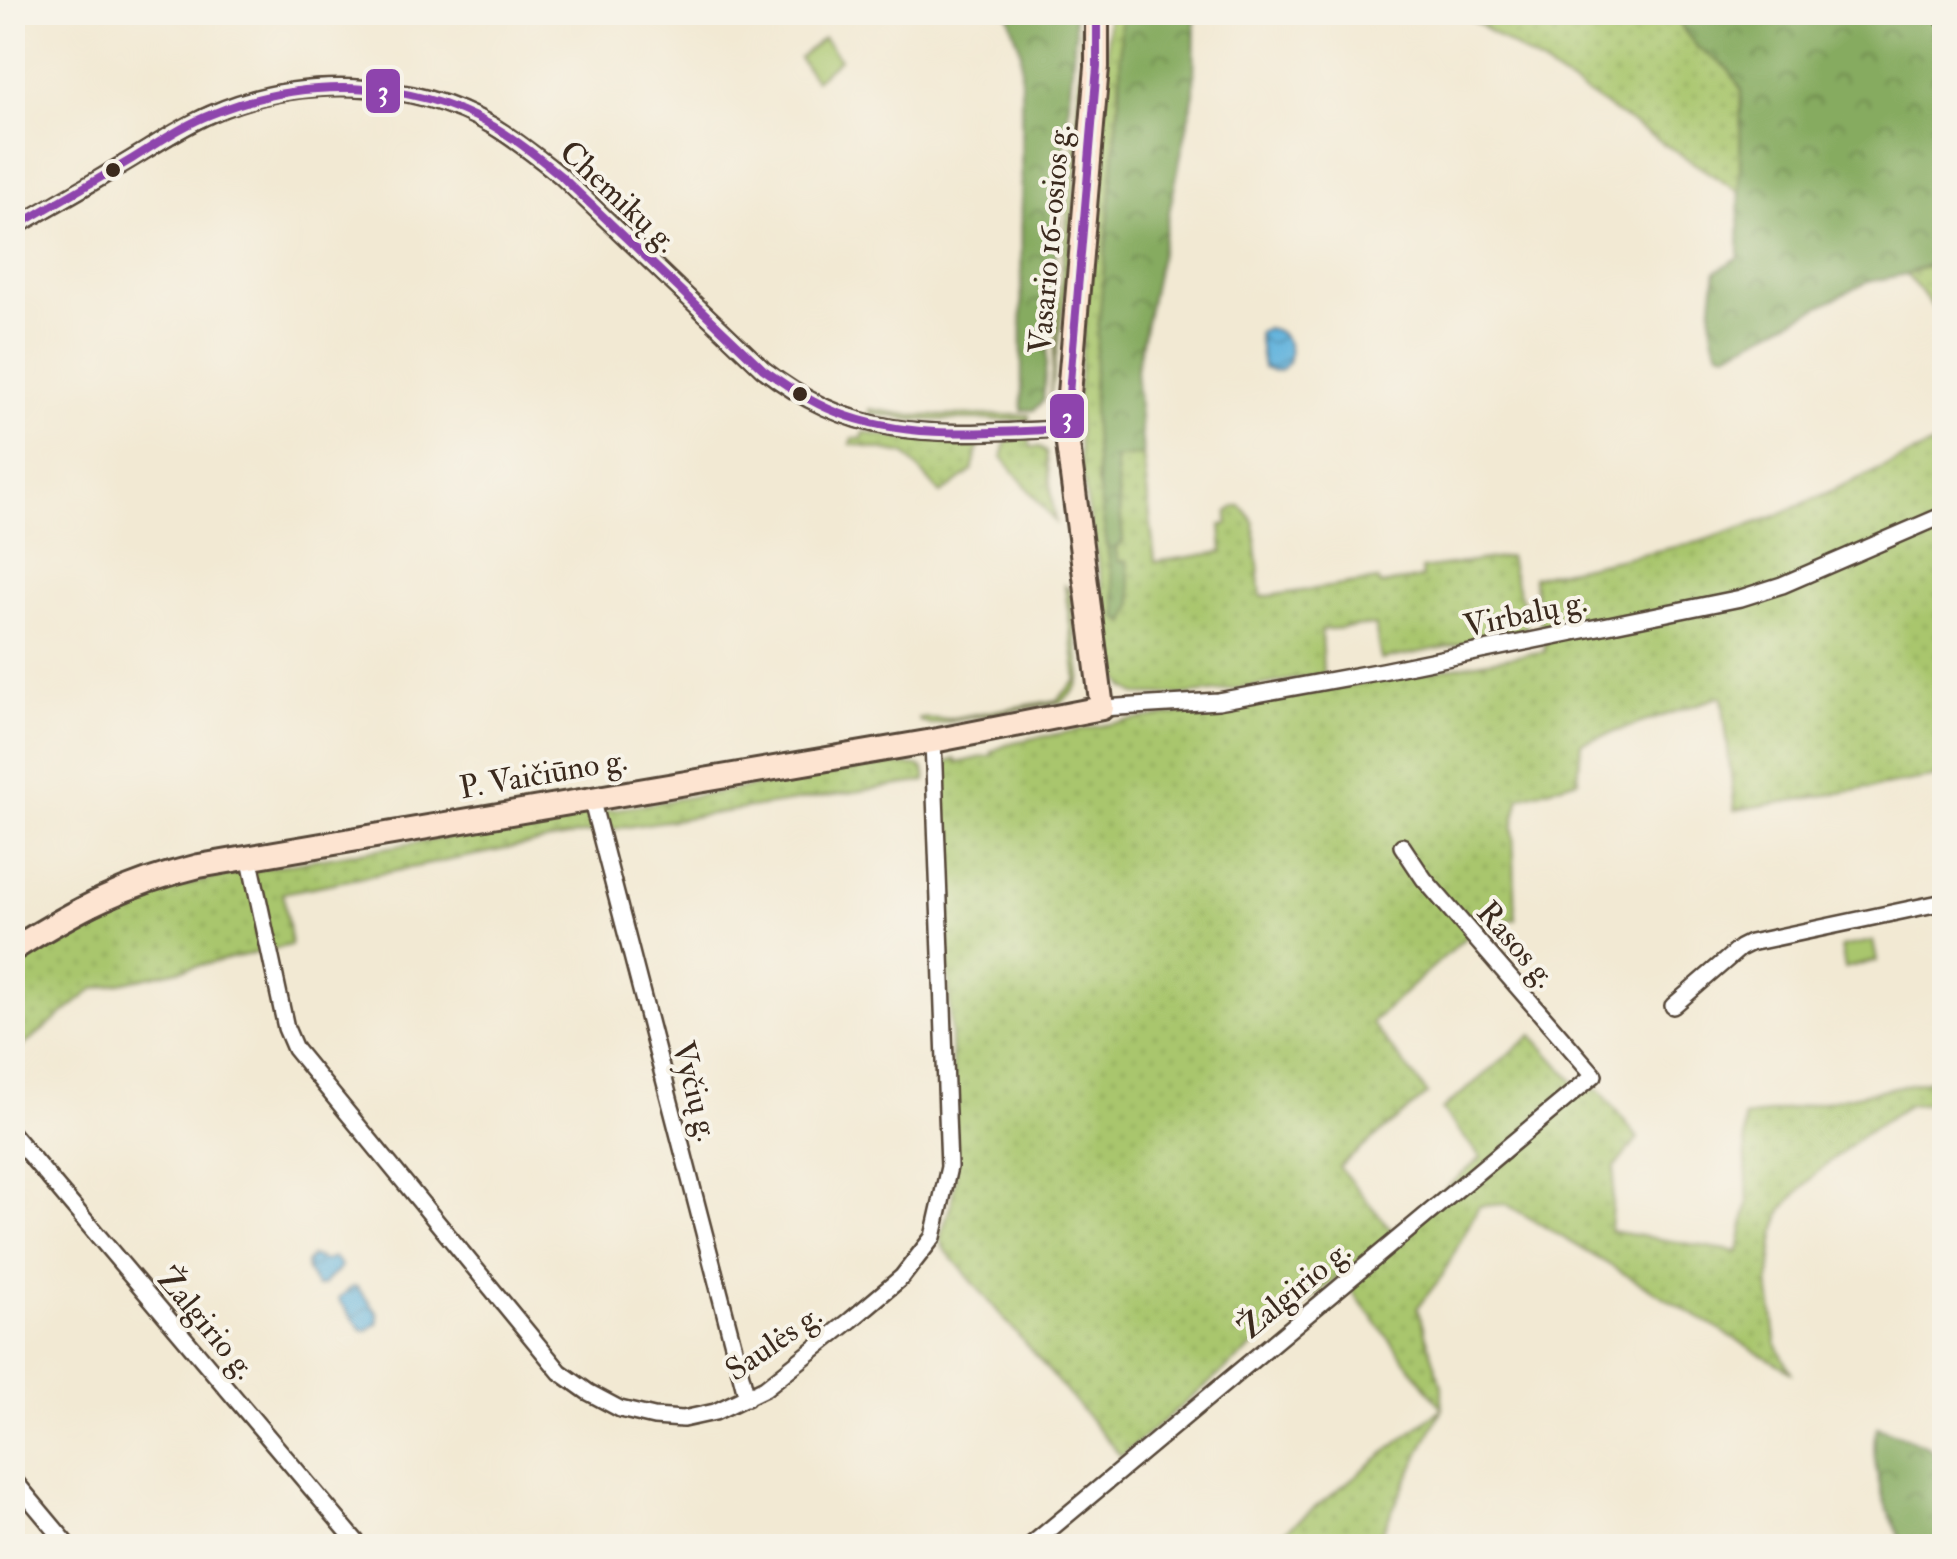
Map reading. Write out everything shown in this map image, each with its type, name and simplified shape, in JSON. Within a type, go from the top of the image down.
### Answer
[{"type":"main road","name":"Vasario 16-osios g.","points":[[1097,12],[1097,68],[1066,428],[1102,708]]},
{"type":"main road","name":"P. Vaičiūno g.","points":[[12,950],[81,908],[140,882],[200,866],[932,741],[1102,708]]},
{"type":"street","points":[[1941,12],[1944,20]]},
{"type":"street","name":"Chemikų g.","points":[[12,230],[180,130],[241,102],[321,87],[387,91],[458,110],[489,124],[530,151],[763,369],[822,408],[862,422],[912,431],[1066,428]]},
{"type":"street","name":"Virbalų g.","points":[[1102,708],[1218,702],[1741,598],[1782,585],[1944,515]]},
{"type":"street","name":"Saulės g.","points":[[249,856],[286,1028],[296,1049],[560,1372],[620,1409],[683,1419],[715,1412],[765,1388],[902,1277],[933,1237],[948,1168],[932,741]]},
{"type":"street","name":"Vyčių g.","points":[[591,798],[747,1398]]},
{"type":"street","name":"Rasos g.","points":[[1402,846],[1424,879],[1594,1075]]},
{"type":"street","points":[[1674,1006],[1750,943],[1944,902]]},
{"type":"street","name":"Žalgirio g.","points":[[1030,1546],[1594,1075]]},
{"type":"street","name":"Žalgirio g.","points":[[12,1134],[360,1546]]},
{"type":"street","points":[[12,1478],[69,1546]]},
{"type":"green space","points":[[1008,13],[1073,13],[1075,33],[1043,401],[1034,410],[1022,410],[1021,51]]},
{"type":"green space","points":[[1081,13],[1088,13],[1088,61],[1068,273],[1049,404],[1077,113]]},
{"type":"green space","points":[[1108,13],[1121,13],[1122,38],[1097,482],[1118,561],[1115,548],[1123,540],[1115,458],[1143,455],[1155,562],[1223,552],[1221,525],[1228,524],[1228,512],[1241,506],[1254,522],[1261,597],[1378,580],[1380,585],[1422,578],[1421,569],[1509,557],[1524,604],[1526,631],[1381,660],[1375,625],[1321,630],[1323,674],[1185,695],[1136,694],[1124,687],[1118,676],[1080,463],[1077,405],[1107,78]]},
{"type":"green space","points":[[1121,13],[1195,13],[1194,93],[1136,370],[1143,455],[1115,459],[1123,541],[1115,549],[1118,561],[1127,562],[1133,605],[1126,622],[1119,619],[1105,532],[1097,474],[1093,386],[1120,93]]},
{"type":"green space","points":[[1461,13],[1676,13],[1698,48],[1728,68],[1741,88],[1742,194]]},
{"type":"green space","points":[[1676,13],[1944,13],[1944,251],[1936,262],[1906,274],[1868,282],[1727,353],[1719,351],[1712,323],[1716,271],[1739,257],[1741,89],[1728,68],[1698,48]]},
{"type":"green space","points":[[823,38],[840,59],[815,80],[799,58]]},
{"type":"green space","points":[[1944,251],[1944,318],[1906,274],[1936,262]]},
{"type":"green space","points":[[870,409],[914,416],[1029,415],[1029,420],[914,420],[870,413]]},
{"type":"green space","points":[[864,432],[903,439],[980,442],[972,471],[941,494],[905,454],[851,444],[853,438],[862,439]]},
{"type":"green space","points":[[1030,437],[1030,447],[1046,452],[1055,522],[1002,457],[1006,442]]},
{"type":"green space","points":[[1944,440],[1944,776],[1735,810],[1722,696],[1581,743],[1578,780],[1520,797],[1513,827],[1516,919],[1480,924],[1371,1023],[1428,1094],[1339,1167],[1394,1233],[1481,1158],[1442,1110],[1532,1035],[1582,1091],[1599,1089],[1638,1138],[1615,1167],[1610,1231],[1739,1252],[1748,1202],[1744,1118],[1944,1077],[1944,1102],[1909,1105],[1865,1133],[1816,1173],[1782,1210],[1769,1284],[1777,1346],[1791,1372],[1506,1204],[1479,1206],[1442,1276],[1417,1308],[1442,1386],[1442,1408],[1340,1275],[1121,1456],[943,1247],[940,1238],[956,1175],[941,769],[955,759],[957,763],[992,755],[992,751],[1014,742],[1545,651],[1533,577],[1699,542],[1774,517]]},
{"type":"green space","points":[[1065,586],[1070,591],[1081,676],[1068,697],[1061,702],[930,725],[920,721],[919,718],[948,719],[1057,700],[1077,680]]},
{"type":"green space","points":[[887,764],[918,766],[924,770],[926,781],[587,833],[283,893],[291,945],[94,989],[13,1054],[13,969],[95,918],[135,899],[229,874]]},
{"type":"green space","points":[[1873,941],[1877,961],[1845,968],[1841,947]]},
{"type":"green space","points":[[1442,1408],[1375,1546],[1266,1546]]},
{"type":"green space","points":[[1878,1427],[1928,1446],[1944,1465],[1944,1546],[1902,1546],[1877,1473],[1874,1443]]},
{"type":"water","points":[[1266,328],[1277,331],[1289,345],[1288,362],[1274,371],[1263,368],[1258,333]]},
{"type":"water","points":[[311,1256],[325,1261],[334,1258],[341,1266],[324,1285],[317,1287],[307,1271],[306,1263]]},
{"type":"water","points":[[357,1287],[378,1313],[378,1323],[368,1330],[363,1331],[340,1302],[339,1298]]},
{"type":"transit line","name":"3","points":[[12,229],[212,114],[246,102],[318,89],[390,91],[460,110],[519,143],[561,176],[763,369],[817,403],[864,421],[921,431],[1066,429],[1097,67],[1097,12]]}]
